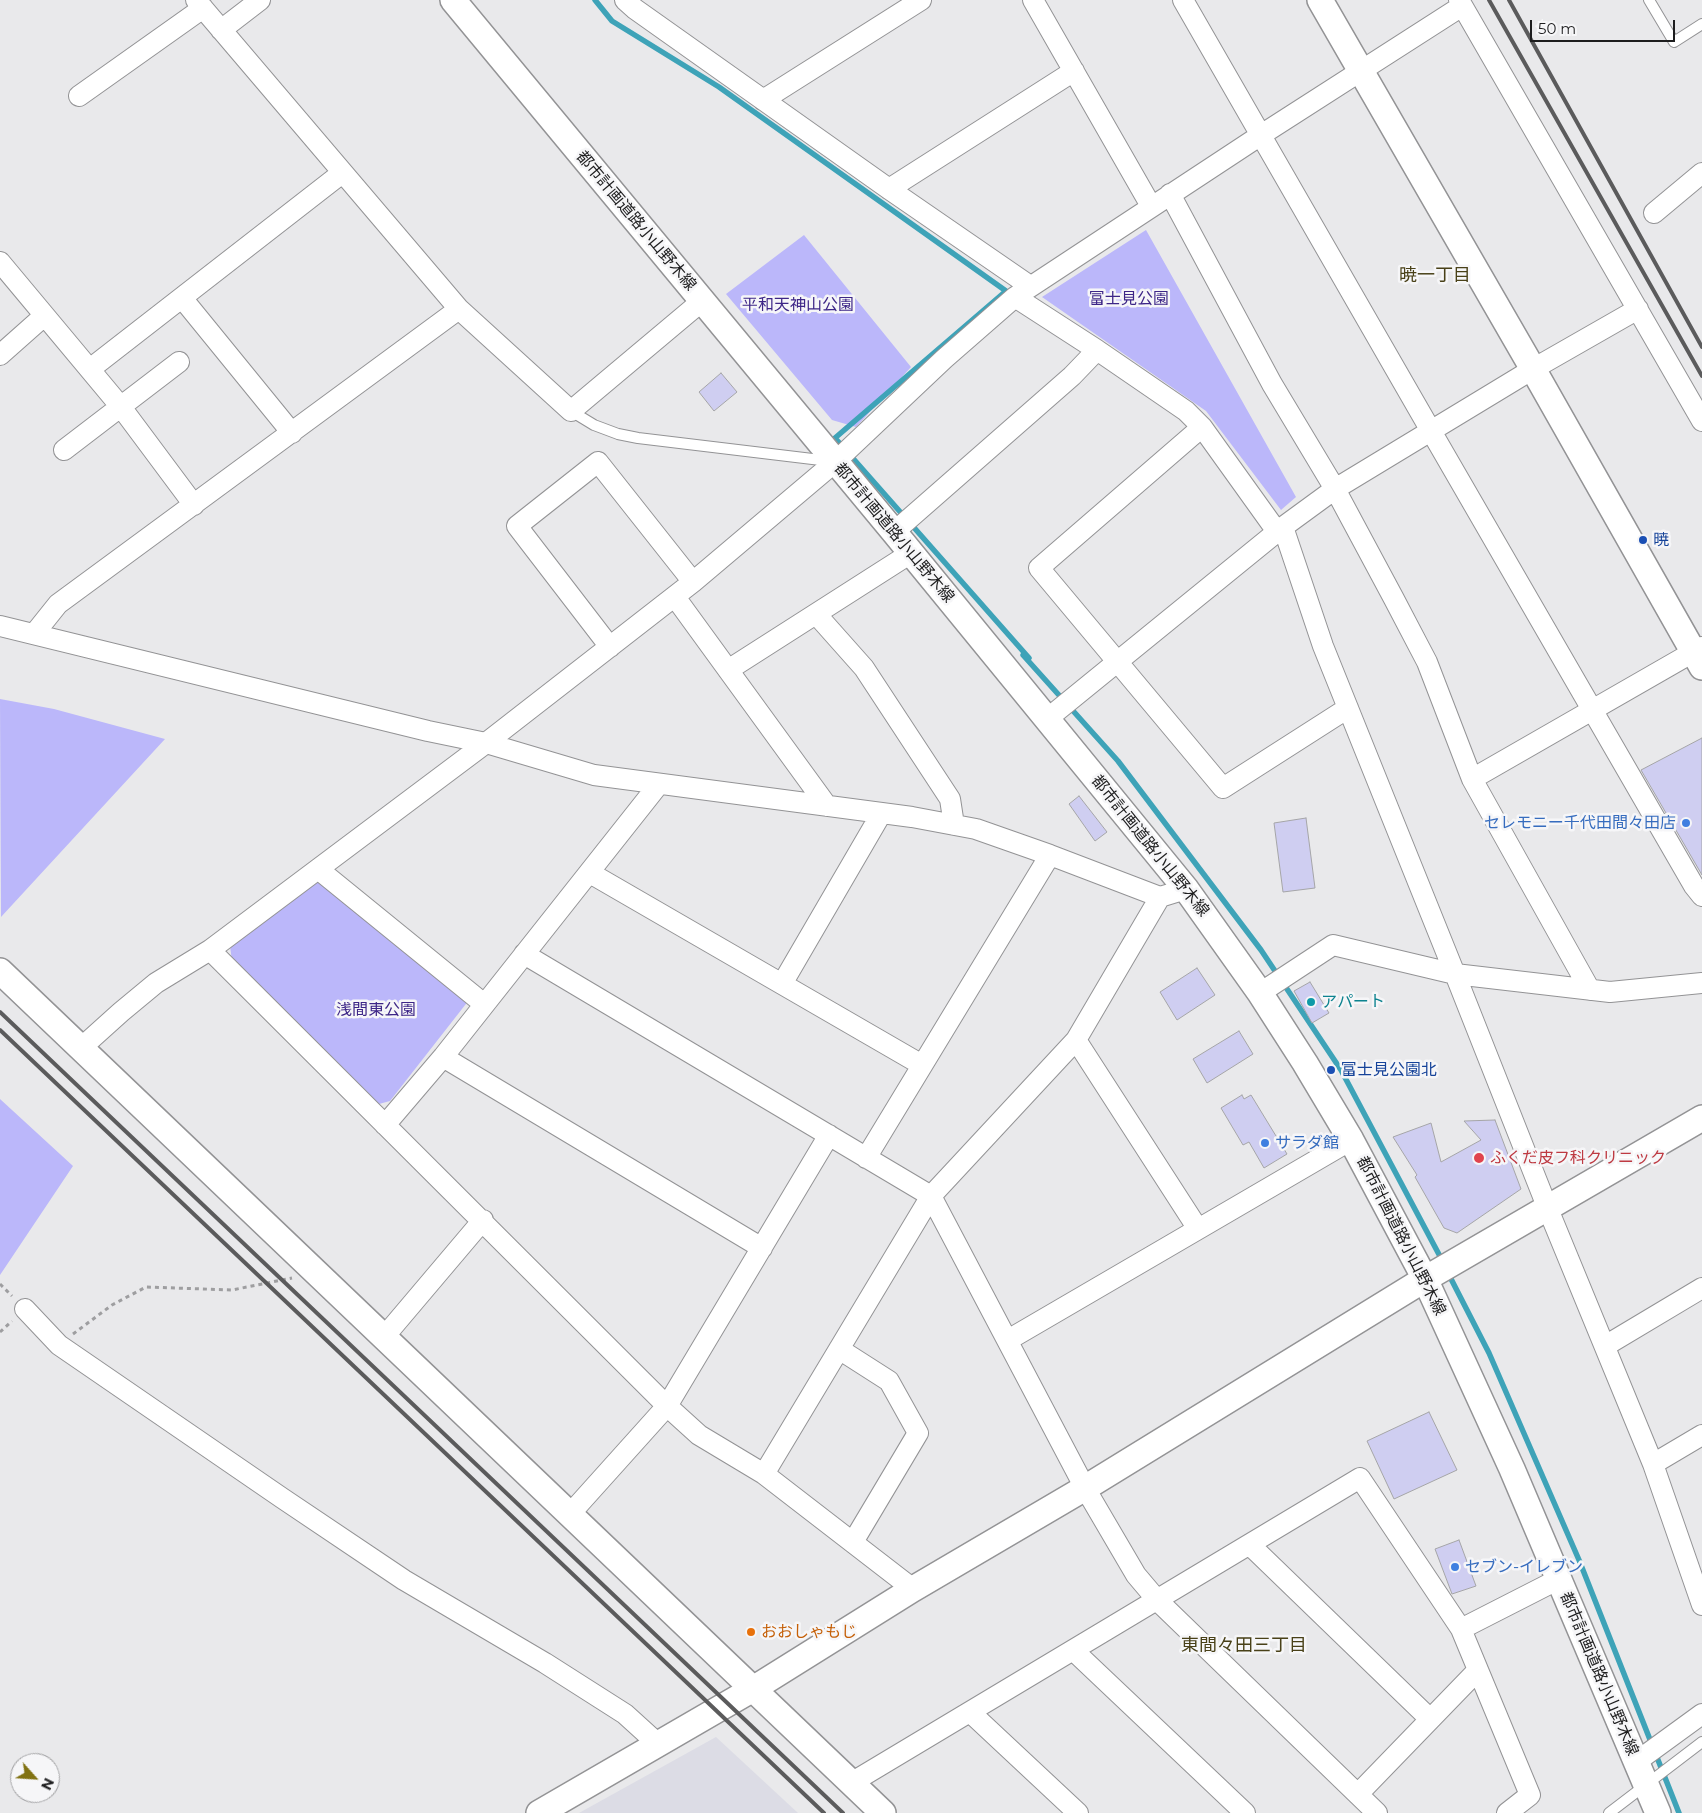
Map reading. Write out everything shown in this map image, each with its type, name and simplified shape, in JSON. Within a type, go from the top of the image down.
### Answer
[{"type":"street","points":[[221,30],[260,0]]},
{"type":"street","name":"都市計画道路小山野木線","points":[[453,0],[1186,888],[1260,994],[1305,1063],[1351,1140],[1425,1279],[1512,1469],[1658,1813]]},
{"type":"street","points":[[763,100],[921,0]]},
{"type":"street","points":[[1033,0],[1151,206]]},
{"type":"street","points":[[1183,0],[1431,432],[1694,886],[1702,896]]},
{"type":"street","points":[[1320,0],[1699,655],[1593,710],[1472,779]]},
{"type":"street","points":[[636,3],[763,100],[889,190],[1097,350],[1186,411],[1202,428],[1280,530],[1323,646],[1698,1578],[1702,1605]]},
{"type":"street","points":[[81,1048],[156,983],[210,950],[486,743],[675,597],[835,462],[944,359],[1022,292],[1460,3],[1702,421]]},
{"type":"street","points":[[78,96],[199,4],[459,310],[571,411],[702,301]]},
{"type":"street","points":[[889,190],[1074,72]]},
{"type":"street","points":[[90,369],[342,173]]},
{"type":"street","points":[[1654,213],[1702,173]]},
{"type":"street","points":[[1170,194],[1272,384],[1335,489],[1427,662],[1472,779],[1590,990]]},
{"type":"street","points":[[0,262],[121,407],[194,505]]},
{"type":"street","points":[[182,298],[292,433]]},
{"type":"street","points":[[1047,719],[1280,530],[1335,489],[1534,369],[1638,309]]},
{"type":"street","points":[[34,634],[58,604],[459,310]]},
{"type":"street","points":[[0,355],[44,316]]},
{"type":"street","points":[[894,532],[1072,376],[1097,350]]},
{"type":"street","points":[[64,450],[179,362]]},
{"type":"street","points":[[1202,428],[1040,568],[1223,788],[1348,708]]},
{"type":"street","points":[[610,647],[517,526],[598,462],[693,582]]},
{"type":"street","points":[[728,670],[911,553]]},
{"type":"street","points":[[675,597],[827,806]]},
{"type":"street","points":[[816,614],[864,668],[886,701],[950,799],[954,825]]},
{"type":"street","points":[[0,626],[428,731],[486,743],[594,775],[912,817],[976,829],[1160,897],[1186,888]]},
{"type":"street","points":[[385,1125],[443,1057],[659,784]]},
{"type":"street","points":[[782,984],[882,814]]},
{"type":"street","points":[[866,1158],[1050,855]]},
{"type":"street","points":[[318,869],[484,1004]]},
{"type":"street","points":[[590,873],[922,1065]]},
{"type":"street","points":[[764,1474],[931,1196],[1076,1040],[1160,897]]},
{"type":"street","points":[[1260,994],[1334,945],[1456,974],[1590,990],[1610,992],[1702,983]]},
{"type":"street","points":[[210,950],[699,1436],[764,1474],[914,1588]]},
{"type":"street","points":[[524,954],[931,1196],[1085,1488],[1136,1575],[1158,1601],[1377,1813]]},
{"type":"street","points":[[0,971],[883,1813]]},
{"type":"street","points":[[1076,1040],[1198,1229]]},
{"type":"street","points":[[443,1057],[762,1248]]},
{"type":"street","points":[[539,1813],[753,1689],[914,1588],[1085,1488],[1425,1279],[1702,1118]]},
{"type":"street","points":[[570,1514],[667,1406],[829,1135]]},
{"type":"street","points":[[1008,1340],[1351,1140]]},
{"type":"street","points":[[384,1337],[483,1220]]},
{"type":"street","points":[[1605,1346],[1702,1288]]},
{"type":"street","points":[[25,1309],[59,1344],[282,1498],[404,1580],[545,1663],[625,1714],[658,1744]]},
{"type":"street","points":[[839,1349],[889,1381],[918,1433],[853,1542]]},
{"type":"street","points":[[1653,1464],[1702,1435]]},
{"type":"street","points":[[851,1784],[1360,1478],[1461,1629],[1530,1795],[1507,1813]]},
{"type":"street","points":[[1250,1545],[1430,1719]]},
{"type":"street","points":[[1461,1629],[1559,1579]]},
{"type":"street","points":[[1074,1651],[1245,1813]]},
{"type":"street","points":[[1358,1794],[1478,1670]]},
{"type":"street","points":[[971,1713],[1078,1813]]},
{"type":"street","points":[[1636,1762],[1702,1714]]},
{"type":"lane","points":[[1649,0],[1674,42],[1702,24]]},
{"type":"lane","points":[[571,411],[594,425],[618,434],[835,462]]},
{"type":"lane","points":[[1609,1813],[1702,1742]]},
{"type":"path","points":[[59,1344],[112,1305],[146,1287],[232,1290],[316,1274]]},
{"type":"shaded area","points":[[716,1737],[798,1813],[579,1813]]},
{"type":"green space","name":"富士見公園","points":[[1146,230],[1296,497],[1281,510],[1206,411],[1042,297]]},
{"type":"green space","name":"平和天神山公園","points":[[804,235],[911,367],[856,427],[832,420],[726,294]]},
{"type":"green space","points":[[0,699],[54,709],[165,739],[1,917]]},
{"type":"green space","name":"浅間東公園","points":[[318,882],[469,1000],[390,1101],[379,1104],[232,961],[230,946]]},
{"type":"green space","points":[[0,1099],[73,1166],[0,1275]]},
{"type":"building","points":[[721,373],[737,392],[714,411],[699,392]]},
{"type":"building","name":"セレモニー千代田間々田店","points":[[1702,738],[1702,875],[1641,770]]},
{"type":"building","points":[[1079,796],[1107,832],[1095,841],[1069,804]]},
{"type":"building","points":[[1306,818],[1315,888],[1283,892],[1274,823]]},
{"type":"building","points":[[1197,968],[1215,995],[1177,1020],[1160,992]]},
{"type":"building","name":"アパート","points":[[1310,982],[1329,1013],[1312,1023],[1294,991]]},
{"type":"building","points":[[1239,1031],[1253,1054],[1207,1083],[1193,1059]]},
{"type":"building","points":[[1242,1095],[1244,1099],[1251,1095],[1287,1154],[1264,1168],[1249,1142],[1243,1145],[1221,1108]]},
{"type":"building","name":"ふくだ皮フ科クリニック","points":[[1495,1120],[1521,1189],[1457,1233],[1444,1228],[1415,1177],[1417,1175],[1393,1137],[1431,1123],[1441,1162],[1481,1140],[1464,1121]]},
{"type":"building","points":[[1429,1412],[1457,1470],[1394,1499],[1367,1441]]},
{"type":"building","name":"セブン-イレブン","points":[[1459,1540],[1476,1586],[1452,1594],[1435,1549]]},
{"type":"waterway","points":[[595,0],[612,21],[719,87],[1006,291],[835,438],[1029,658],[1023,655],[1118,761],[1261,950],[1341,1070],[1443,1262]]},
{"type":"waterway","points":[[1448,1273],[1489,1353],[1579,1560],[1679,1813]]},
{"type":"railway","points":[[1489,0],[1702,376]]},
{"type":"railway","points":[[1509,0],[1702,347]]},
{"type":"railway","points":[[0,1012],[843,1813]]},
{"type":"railway","points":[[0,1030],[824,1813]]},
{"type":"place","name":"暁","points":[[1643,540]]},
{"type":"place","name":"セレモニー千代田間々田店","points":[[1686,823]]},
{"type":"place","name":"アパート","points":[[1311,1002]]},
{"type":"place","name":"富士見公園北","points":[[1331,1070]]},
{"type":"place","name":"サラダ館","points":[[1265,1143]]},
{"type":"place","name":"ふくだ皮フ科クリニック","points":[[1479,1158]]},
{"type":"place","name":"セブン-イレブン","points":[[1455,1567]]},
{"type":"place","name":"おおしゃもじ","points":[[751,1632]]},
{"type":"district","name":"暁一丁目","points":[[1435,276]]},
{"type":"district","name":"東間々田三丁目","points":[[1244,1646]]}]
